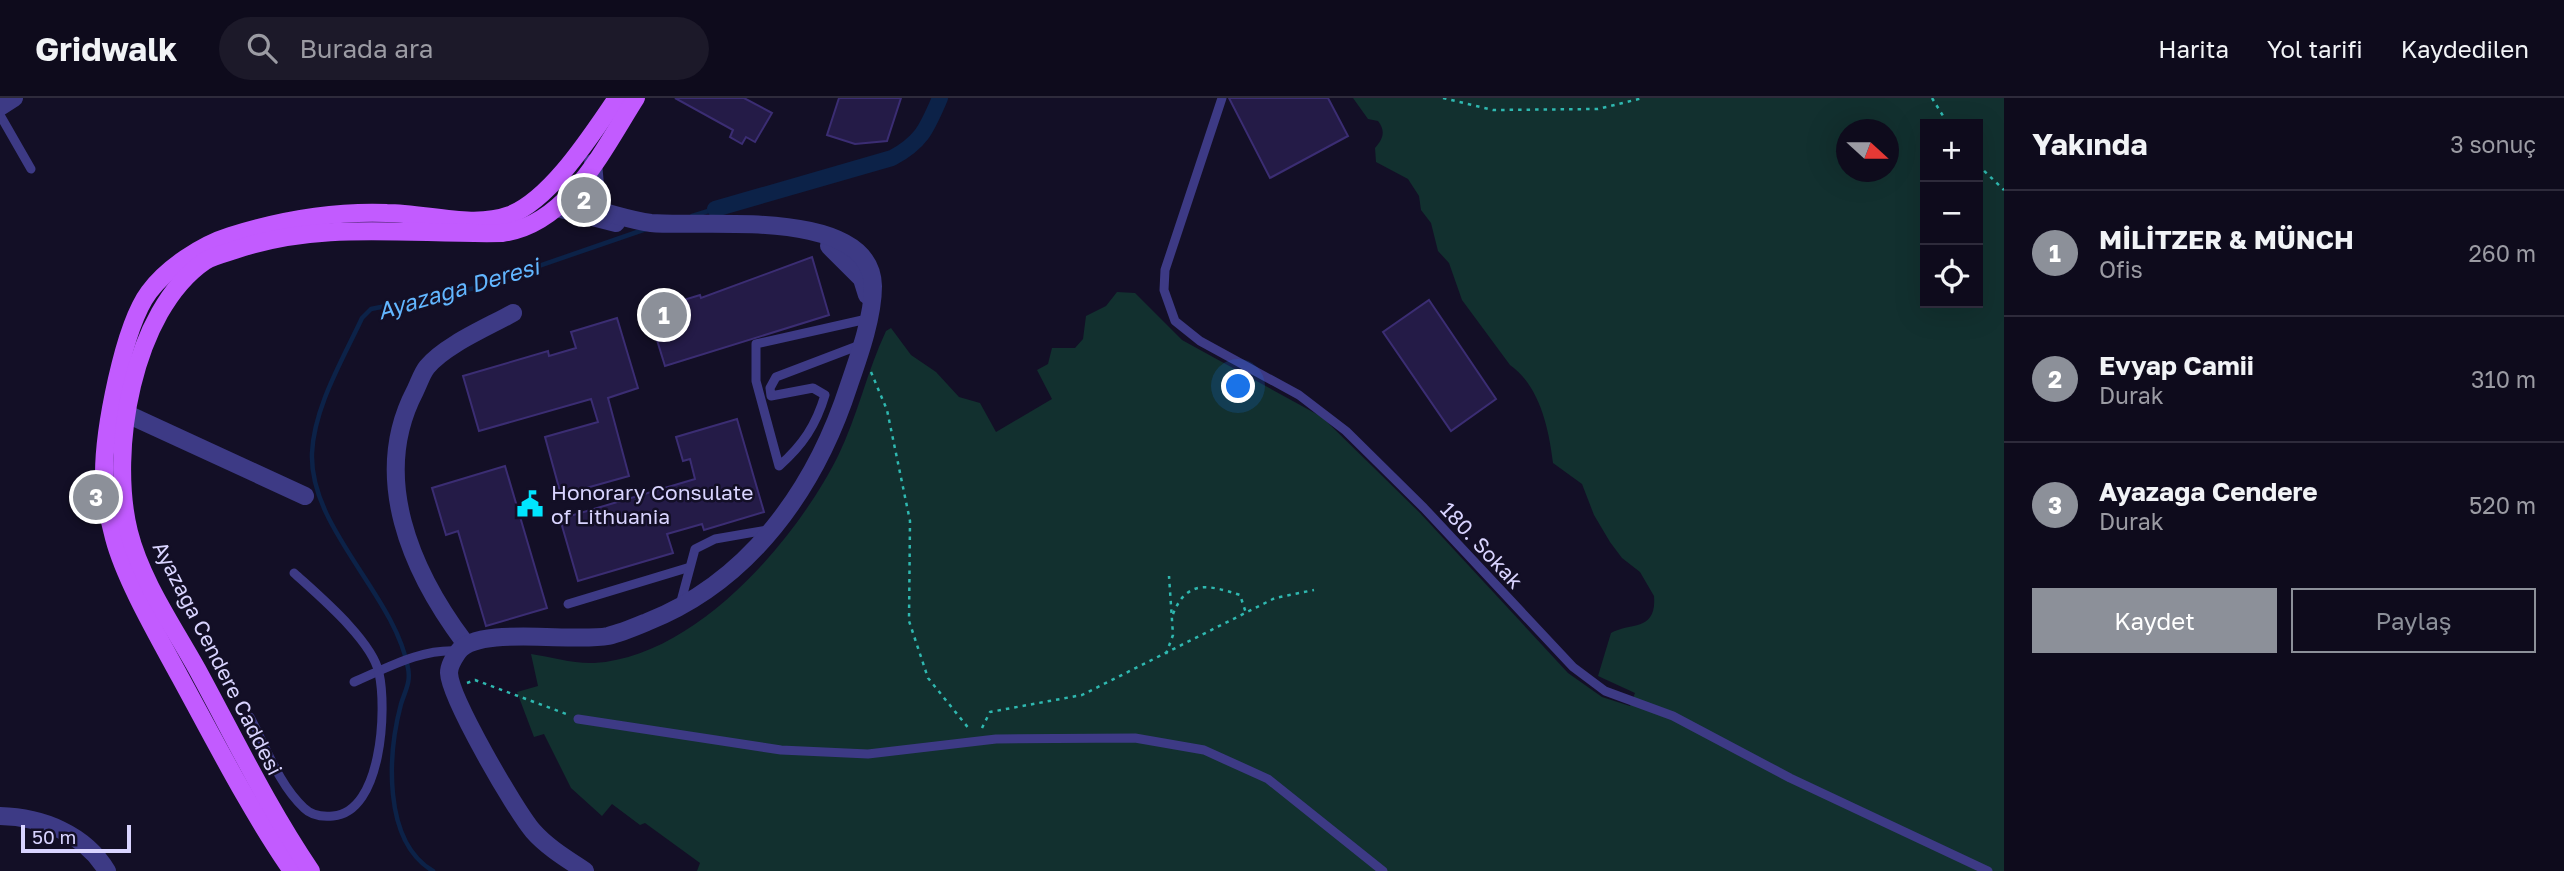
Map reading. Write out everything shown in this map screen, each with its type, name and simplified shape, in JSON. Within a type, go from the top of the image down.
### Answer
[{"type":"main road","name":"Ayazağa Cendere Caddesi","points":[[310,871],[273,816],[150,582],[130,534],[120,482],[127,414],[144,340],[167,300],[206,260],[258,242],[300,234],[351,230],[516,231],[545,218],[557,208],[593,163],[636,98]]},
{"type":"main road","name":"Ayazağa Cendere Caddesi","points":[[292,871],[262,828],[157,634],[114,540],[104,475],[115,391],[126,338],[148,292],[185,258],[227,237],[283,221],[340,213],[389,212],[481,220],[511,214],[538,197],[579,152],[616,99]]},
{"type":"street","points":[[0,107],[14,98]]},
{"type":"street","points":[[593,163],[599,204],[604,212],[625,222]]},
{"type":"street","points":[[557,208],[625,222],[800,234],[816,238],[842,257],[862,279],[869,312],[841,409],[825,448],[788,511],[711,590],[680,607],[611,636],[557,640],[491,636],[462,647],[452,661],[449,675],[454,687],[504,789],[521,817],[536,834],[584,871]]},
{"type":"street","points":[[462,647],[412,551],[396,491],[394,452],[407,405],[428,366],[458,343],[513,313]]},
{"type":"street","points":[[127,414],[305,496]]},
{"type":"street","points":[[0,816],[37,821],[75,837],[98,856],[107,871]]},
{"type":"lane","name":"180. Sokak","points":[[1222,98],[1165,270],[1168,307],[1175,321],[1186,332],[1299,395],[1346,431],[1590,682],[1605,691],[1674,716],[1790,778],[1988,871]]},
{"type":"lane","points":[[0,115],[31,169]]},
{"type":"lane","points":[[860,345],[776,377],[770,388],[771,396],[813,388],[825,395],[818,418],[801,447],[779,466],[756,381],[756,344],[869,312]]},
{"type":"lane","points":[[680,607],[687,568],[695,549],[715,539],[772,529]]},
{"type":"lane","points":[[568,604],[687,568]]},
{"type":"lane","points":[[250,717],[286,786],[305,810],[322,817],[345,815],[358,804],[370,785],[381,737],[379,671],[350,624],[294,573]]},
{"type":"lane","points":[[354,682],[416,656],[462,647]]},
{"type":"lane","points":[[578,719],[782,750],[868,754],[979,742],[1135,738],[1204,750],[1268,779],[1383,871]]},
{"type":"path","points":[[1443,98],[1493,110],[1598,109],[1643,98]]},
{"type":"path","points":[[1932,98],[1945,119]]},
{"type":"path","points":[[1983,170],[2004,190]]},
{"type":"path","points":[[860,345],[887,410],[910,521],[909,621],[928,678],[979,742]]},
{"type":"path","points":[[1166,654],[1172,635],[1173,614],[1169,576]]},
{"type":"path","points":[[1173,614],[1180,598],[1195,587],[1219,588],[1240,595],[1246,613]]},
{"type":"path","points":[[979,742],[982,724],[990,712],[1083,695],[1275,598],[1314,590]]},
{"type":"path","points":[[454,687],[475,680],[578,719]]},
{"type":"green space","points":[[1353,98],[2004,98],[2004,871],[697,871],[700,863],[645,823],[640,825],[612,804],[602,816],[571,788],[544,734],[534,737],[517,692],[538,686],[531,654],[586,663],[632,656],[669,640],[705,617],[738,589],[769,557],[820,489],[845,440],[886,331],[891,328],[911,355],[936,372],[959,397],[980,403],[996,432],[1052,399],[1037,370],[1048,364],[1052,348],[1075,348],[1083,339],[1086,316],[1106,306],[1117,292],[1135,293],[1182,340],[1322,417],[1420,513],[1568,673],[1602,697],[1630,706],[1635,693],[1598,676],[1611,633],[1647,621],[1654,607],[1654,596],[1640,572],[1622,558],[1610,542],[1594,515],[1582,484],[1553,463],[1546,423],[1536,397],[1462,300],[1449,263],[1438,251],[1431,223],[1421,210],[1419,196],[1408,179],[1376,162],[1375,148],[1383,132],[1378,121],[1368,119]]},
{"type":"building","points":[[675,98],[744,98],[772,113],[755,142],[746,137],[742,144],[730,137],[733,130]]},
{"type":"building","points":[[839,98],[901,98],[887,141],[855,144],[827,135]]},
{"type":"building","points":[[1229,98],[1328,98],[1348,136],[1270,178]]},
{"type":"building","points":[[812,257],[829,315],[665,366],[648,311],[700,295],[701,298]]},
{"type":"building","points":[[1429,300],[1496,399],[1451,431],[1383,332]]},
{"type":"building","points":[[617,318],[638,388],[608,398],[629,476],[561,495],[545,437],[598,422],[591,399],[479,431],[463,376],[548,351],[549,356],[576,348],[571,332]]},
{"type":"building","points":[[737,419],[764,512],[704,530],[702,524],[667,534],[673,553],[578,581],[560,519],[695,479],[690,459],[683,461],[676,437]]},
{"type":"building","points":[[505,466],[547,608],[486,626],[458,531],[446,535],[432,488]]},
{"type":"waterway","name":"Ayazağa Deresi","points":[[715,209],[892,158],[917,140],[940,98]]},
{"type":"waterway","name":"Ayazağa Deresi","points":[[692,216],[715,209]]},
{"type":"waterway","name":"Ayazağa Deresi","points":[[433,871],[416,857],[405,839],[397,818],[393,795],[393,747],[409,678],[408,668],[400,641],[387,614],[324,508],[315,481],[312,453],[318,418],[338,367],[362,318],[371,309],[475,288],[646,229]]},
{"type":"place","name":"Evyap Camii","points":[[584,200]]},
{"type":"place","name":"MİLİTZER & MÜNCH","points":[[664,315]]},
{"type":"place","name":"Ayazağa Cendere","points":[[96,497]]},
{"type":"place","name":"Honorary Consulate of Lithuania","points":[[530,504]]}]
